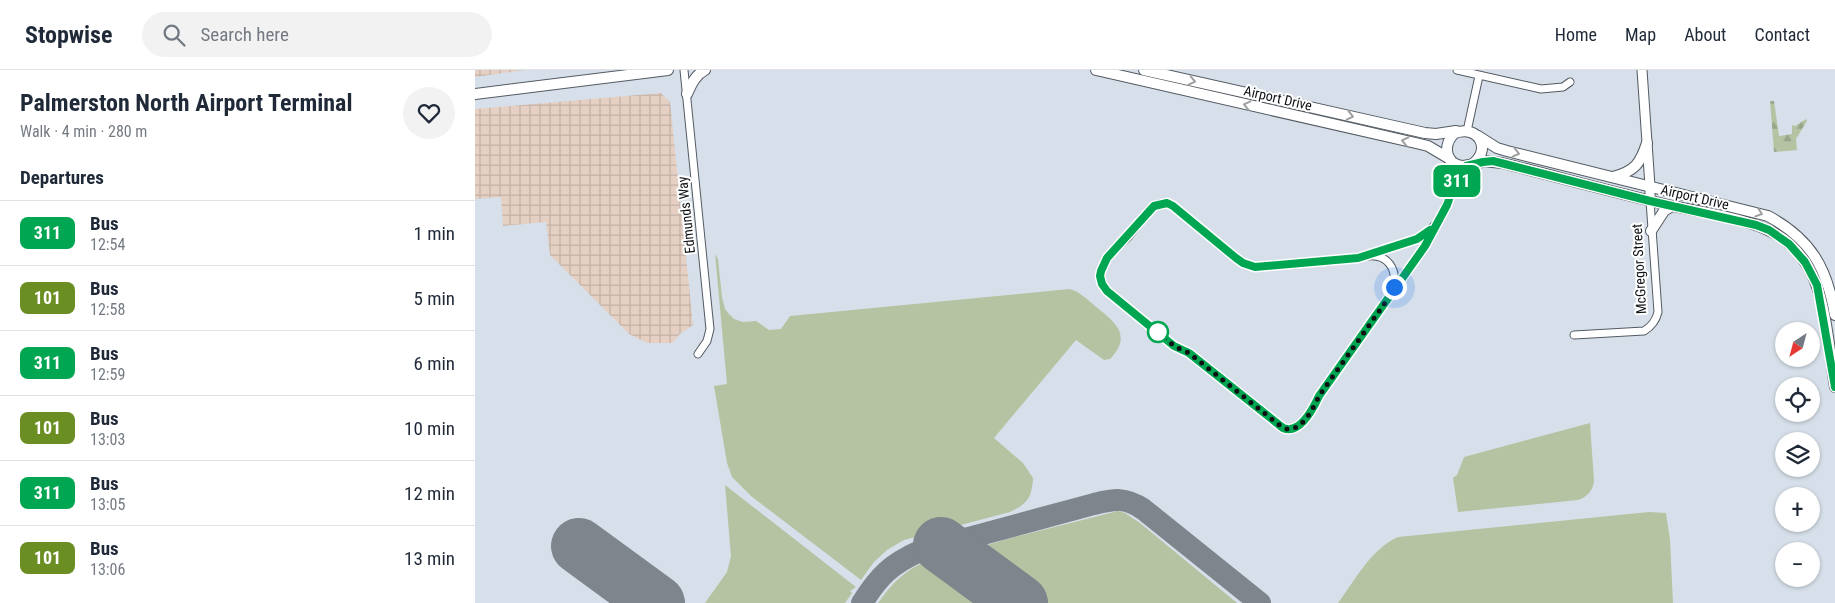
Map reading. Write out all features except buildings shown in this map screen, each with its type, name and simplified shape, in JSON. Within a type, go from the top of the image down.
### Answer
[{"type":"main road","points":[[542,86],[616,70]]},
{"type":"main road","points":[[475,94],[668,70]]},
{"type":"main road","points":[[687,94],[694,80],[705,70]]},
{"type":"main road","name":"Airport Drive","points":[[1096,70],[1420,144],[1435,150],[1452,161]]},
{"type":"main road","name":"Airport Drive","points":[[1144,70],[1425,133],[1436,134],[1467,131],[1497,148],[1507,151],[1757,212],[1790,229],[1808,247],[1822,267],[1835,315]]},
{"type":"main road","points":[[1467,131],[1481,141],[1482,146],[1479,157],[1468,165],[1452,161],[1446,148],[1447,142],[1455,132],[1467,131]]},
{"type":"main road","points":[[1612,177],[1633,169],[1639,163],[1647,143]]},
{"type":"main road","name":"Airport Drive","points":[[1468,165],[1496,162],[1650,201],[1756,225],[1779,236],[1798,253],[1812,274],[1819,291],[1835,387]]},
{"type":"main road","points":[[1651,231],[1664,211],[1672,206]]},
{"type":"street","name":"Edmunds Way","points":[[685,70],[710,330],[707,341],[698,354]]},
{"type":"street","points":[[1457,70],[1541,89],[1563,87],[1570,82]]},
{"type":"street","name":"McGregor Street","points":[[1574,335],[1645,331],[1652,326],[1658,312],[1651,231],[1651,186],[1641,70]]},
{"type":"street","points":[[1467,131],[1479,76]]},
{"type":"street","points":[[1452,161],[1453,188]]},
{"type":"street","points":[[1394,287],[1394,270],[1387,260],[1374,255],[1259,268],[1251,266],[1236,258],[1173,206],[1163,203],[1150,209],[1127,237],[1118,244],[1103,265],[1100,276],[1102,284],[1107,291],[1168,341],[1189,353],[1283,428],[1289,430],[1298,426],[1313,408],[1319,396],[1387,300],[1394,287],[1425,246],[1447,205],[1453,188],[1468,165]]},
{"type":"street","points":[[1358,258],[1417,239],[1436,224]]},
{"type":"shaded area","points":[[475,70],[525,70],[475,77]]},
{"type":"shaded area","points":[[661,93],[670,102],[693,325],[681,333],[672,343],[647,343],[629,334],[550,255],[546,222],[503,226],[501,197],[475,199],[475,109]]},
{"type":"green space","points":[[1770,101],[1774,101],[1779,136],[1792,134],[1792,125],[1795,126],[1806,119],[1807,121],[1796,139],[1797,150],[1774,152]]},
{"type":"green space","points":[[715,254],[718,259],[725,309],[734,319],[743,322],[756,321],[769,330],[781,329],[790,316],[1069,289],[1083,296],[1115,323],[1121,336],[1120,343],[1110,359],[1104,360],[1076,340],[994,438],[1023,463],[1033,478],[1030,495],[1021,506],[1010,512],[904,540],[887,550],[874,562],[861,580],[751,496],[732,477],[727,463],[714,386],[727,384]]},
{"type":"green space","points":[[1590,423],[1594,481],[1591,491],[1584,497],[1578,500],[1458,512],[1453,478],[1457,475],[1464,457]]},
{"type":"green space","points":[[725,485],[856,587],[850,591],[852,593],[845,603],[705,603],[727,572],[731,556]]},
{"type":"green space","points":[[1118,511],[1125,513],[1140,523],[1237,603],[878,603],[896,581],[918,565],[1015,537]]},
{"type":"green space","points":[[1649,512],[1666,513],[1670,540],[1673,603],[1338,603],[1371,557],[1379,549],[1398,537]]},
{"type":"taxiway","points":[[862,603],[874,585],[893,566],[920,551],[1094,504],[1120,500],[1131,502],[1143,509],[1260,603]]},
{"type":"runway","points":[[941,545],[1020,603]]},
{"type":"runway","points":[[579,546],[657,603]]},
{"type":"bus line","name":"311","points":[[1430,230],[1417,239],[1358,258],[1259,268],[1243,263],[1173,206],[1163,203],[1150,209],[1127,237],[1118,244],[1107,258],[1100,276],[1107,291],[1174,346],[1189,353],[1283,428],[1292,430],[1298,426],[1313,408],[1319,396],[1387,300],[1394,287],[1425,246],[1447,205],[1453,188],[1466,166],[1493,161],[1650,201],[1756,225],[1779,236],[1805,262],[1817,285],[1835,387]]},
{"type":"route","points":[[1158,332],[1174,346],[1189,353],[1283,428],[1292,430],[1298,426],[1313,408],[1319,396],[1387,300],[1394,287]]}]
